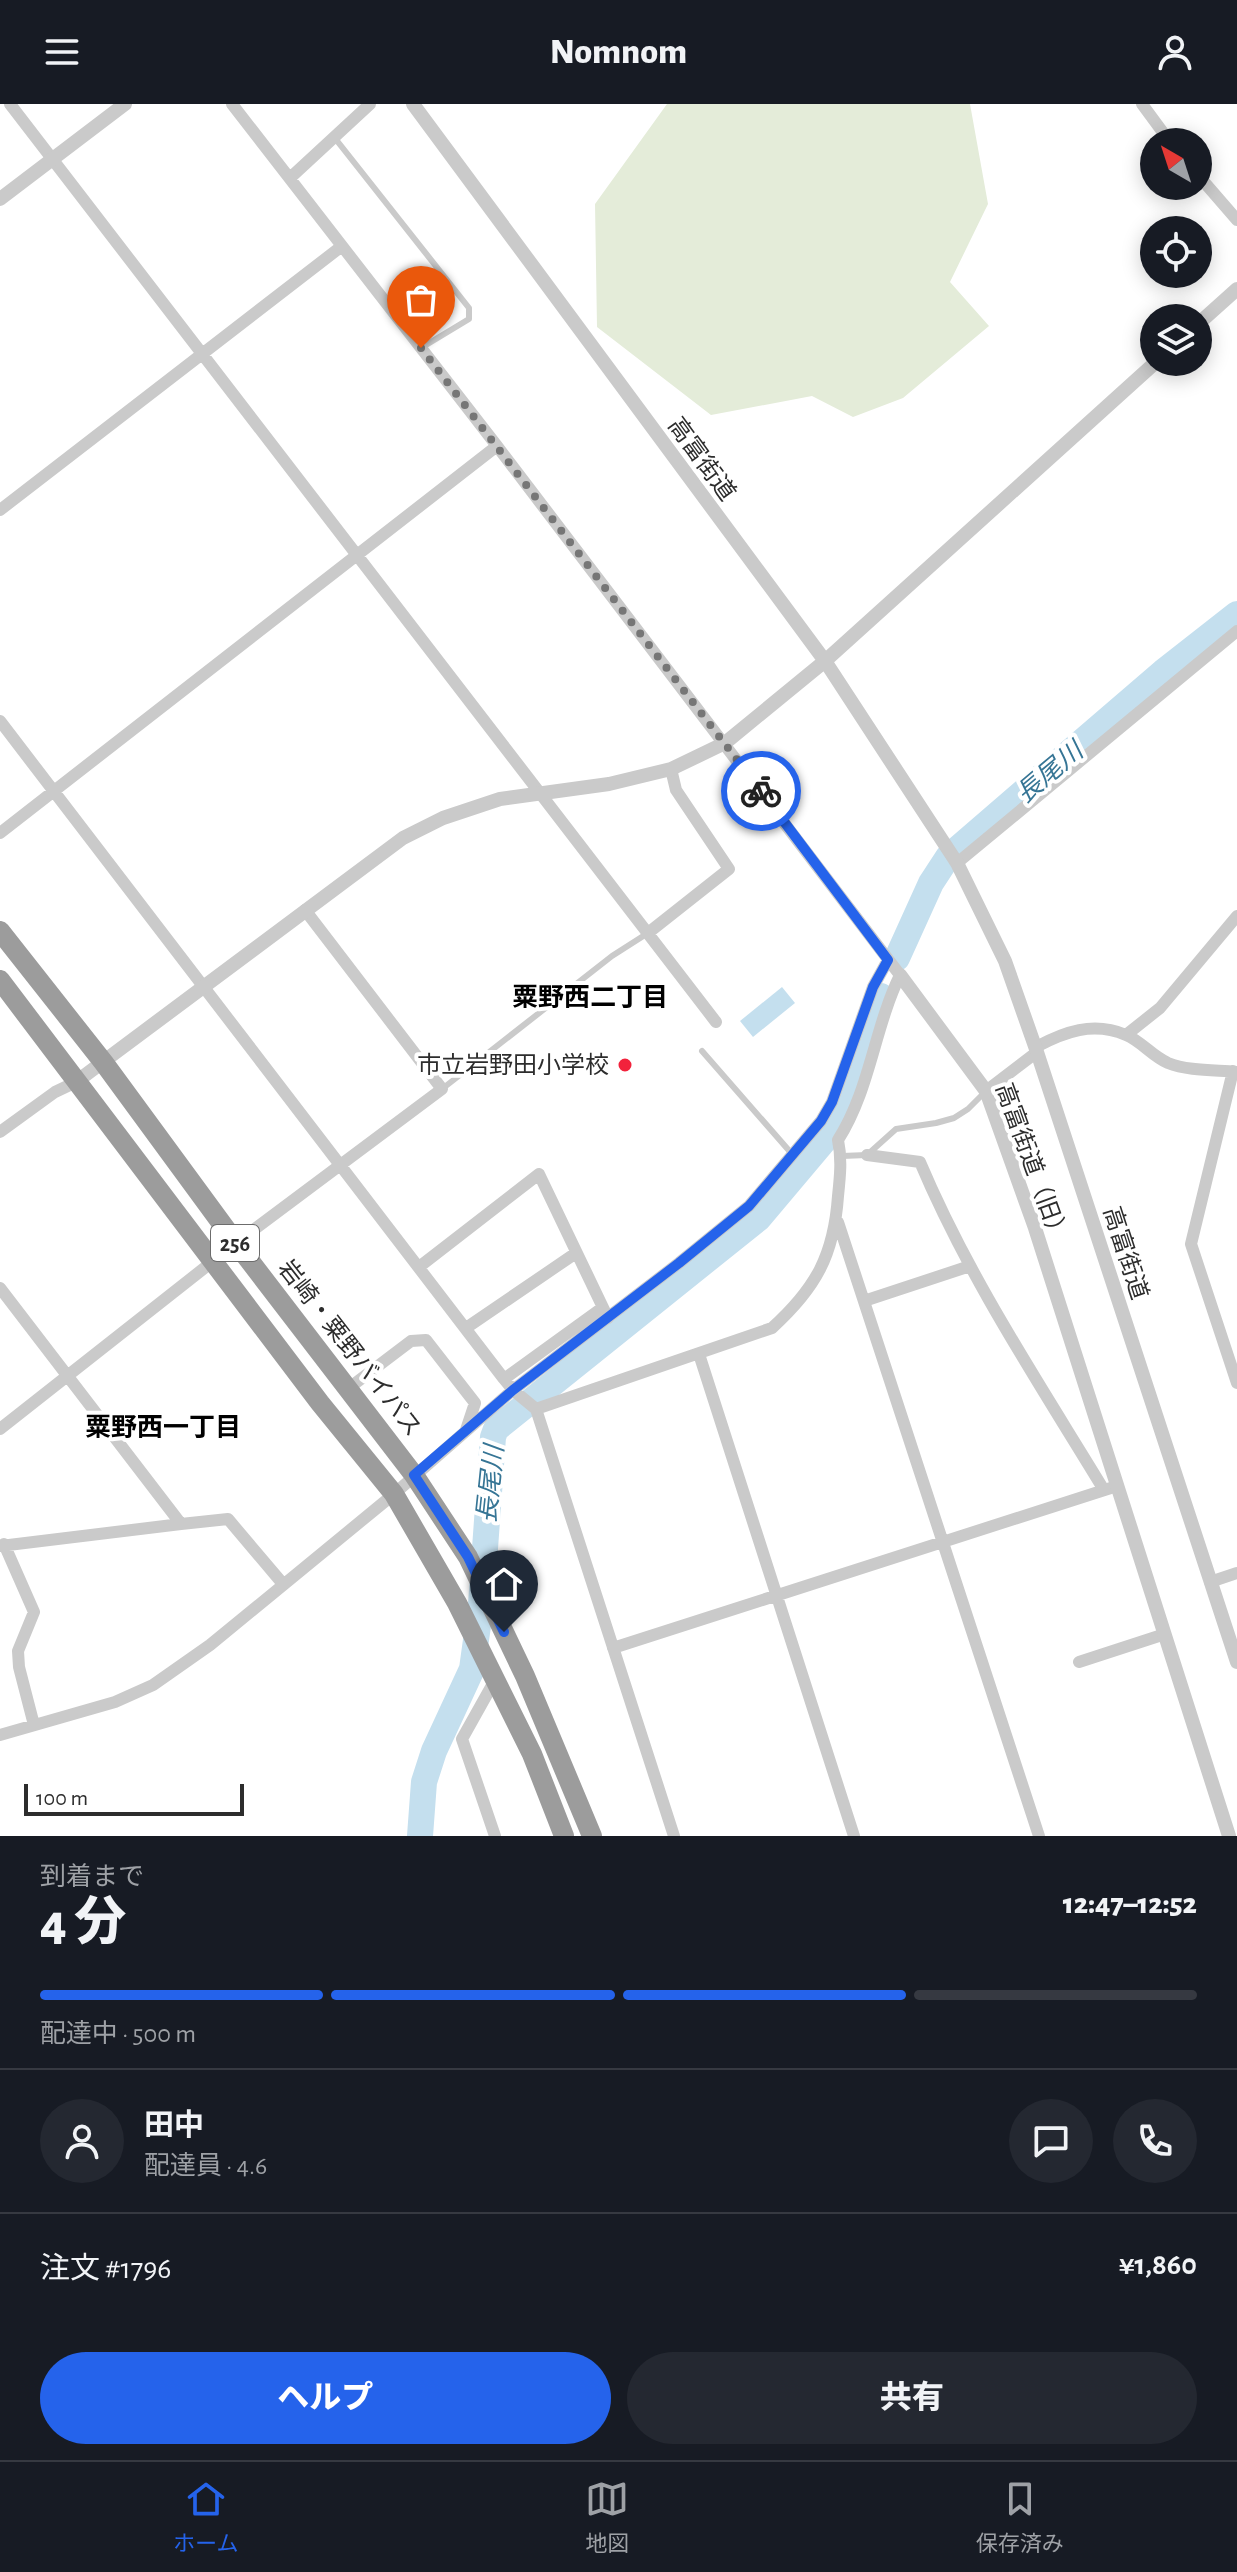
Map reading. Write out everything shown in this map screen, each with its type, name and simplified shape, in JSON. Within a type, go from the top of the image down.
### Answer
[{"type":"highway","name":"岩崎・粟野バイパス","points":[[0,931],[104,1063],[236,1243],[349,1388],[414,1475],[468,1557],[504,1632],[592,1836]]},
{"type":"highway","name":"256","points":[[0,980],[320,1403],[394,1494],[457,1603],[484,1657],[532,1754],[564,1836]]},
{"type":"street","points":[[10,104],[716,1022]]},
{"type":"street","points":[[0,199],[125,104]]},
{"type":"street","name":"高富街道（旧）","points":[[232,104],[725,743],[986,1091],[1035,1228],[1110,1488],[1165,1634],[1229,1836]]},
{"type":"street","points":[[290,178],[370,104]]},
{"type":"street","name":"高富街道","points":[[413,104],[825,661],[957,863],[1005,961],[1237,1662]]},
{"type":"street","points":[[1146,105],[1161,128]]},
{"type":"street","points":[[1212,191],[1237,220]]},
{"type":"street","points":[[0,510],[342,246]]},
{"type":"street","points":[[1212,311],[1237,289]]},
{"type":"street","points":[[0,1132],[55,1092],[104,1063],[403,838],[443,818],[500,799],[609,784],[671,769],[725,743],[825,661],[1141,376]]},
{"type":"street","points":[[0,833],[497,446]]},
{"type":"street","points":[[957,863],[1237,631]]},
{"type":"street","points":[[0,721],[504,1379],[536,1409],[674,1836]]},
{"type":"street","points":[[648,933],[729,869],[676,790],[671,769]]},
{"type":"street","points":[[236,1243],[442,1089],[305,910]]},
{"type":"street","points":[[1126,1035],[1160,1008],[1237,916]]},
{"type":"street","points":[[0,1735],[92,1710],[153,1685],[210,1645],[394,1494],[605,1313],[749,1206],[823,1123],[842,1081],[873,987],[888,960]]},
{"type":"street","points":[[836,1138],[853,1116],[885,1006],[900,975]]},
{"type":"street","points":[[986,1091],[1036,1050],[1067,1031],[1089,1028],[1126,1035],[1170,1064],[1235,1072],[1191,1244],[1237,1383]]},
{"type":"street","points":[[842,1081],[861,1087]]},
{"type":"street","points":[[536,1409],[772,1328],[794,1309],[818,1277],[831,1248],[837,1219],[842,1156],[836,1138],[823,1123]]},
{"type":"street","points":[[613,1648],[1110,1488],[970,1266],[945,1222],[920,1162],[867,1155]]},
{"type":"street","points":[[419,1267],[539,1174],[605,1313]]},
{"type":"street","points":[[837,1219],[1039,1836]]},
{"type":"street","points":[[466,1328],[576,1253]]},
{"type":"street","points":[[0,1429],[212,1262]]},
{"type":"street","points":[[864,1301],[970,1266]]},
{"type":"street","points":[[0,1288],[181,1524]]},
{"type":"street","points":[[504,1379],[605,1313]]},
{"type":"street","points":[[349,1388],[411,1341],[426,1340],[475,1403],[465,1431]]},
{"type":"street","points":[[699,1354],[854,1836]]},
{"type":"street","points":[[34,1725],[19,1667],[18,1651],[34,1612],[2,1545],[228,1519],[283,1584]]},
{"type":"street","points":[[1210,1582],[1237,1573]]},
{"type":"street","points":[[1079,1662],[1165,1634]]},
{"type":"street","points":[[495,1680],[462,1739],[495,1836]]},
{"type":"lane","points":[[334,137],[469,308],[469,319],[421,348]]},
{"type":"lane","points":[[442,1089],[612,956],[648,933]]},
{"type":"lane","points":[[702,1051],[793,1155]]},
{"type":"lane","points":[[842,1156],[867,1155],[896,1129],[954,1118],[986,1091]]},
{"type":"green space","points":[[667,104],[970,104],[988,204],[950,282],[989,326],[903,398],[853,417],[812,396],[711,415],[597,327],[595,204]]},
{"type":"water","points":[[782,987],[795,1003],[753,1037],[740,1021]]},
{"type":"waterway","name":"長尾川","points":[[897,958],[931,883],[948,857],[1163,672],[1237,614]]},
{"type":"waterway","name":"長尾川","points":[[420,1836],[424,1782],[434,1751],[472,1669],[481,1604],[496,1429],[759,1218],[823,1142],[847,1104],[863,1041],[881,996]]},
{"type":"way so far","points":[[421,348],[761,791]]},
{"type":"place","name":"市立岩野田小学校","points":[[625,1065]]},
{"type":"district","name":"粟野西二丁目","points":[[590,997]]},
{"type":"district","name":"粟野西一丁目","points":[[163,1427]]},
{"type":"route","points":[[504,1632],[468,1557],[414,1475],[513,1390],[749,1206],[821,1121],[832,1102],[873,987],[888,960],[761,791]]}]
